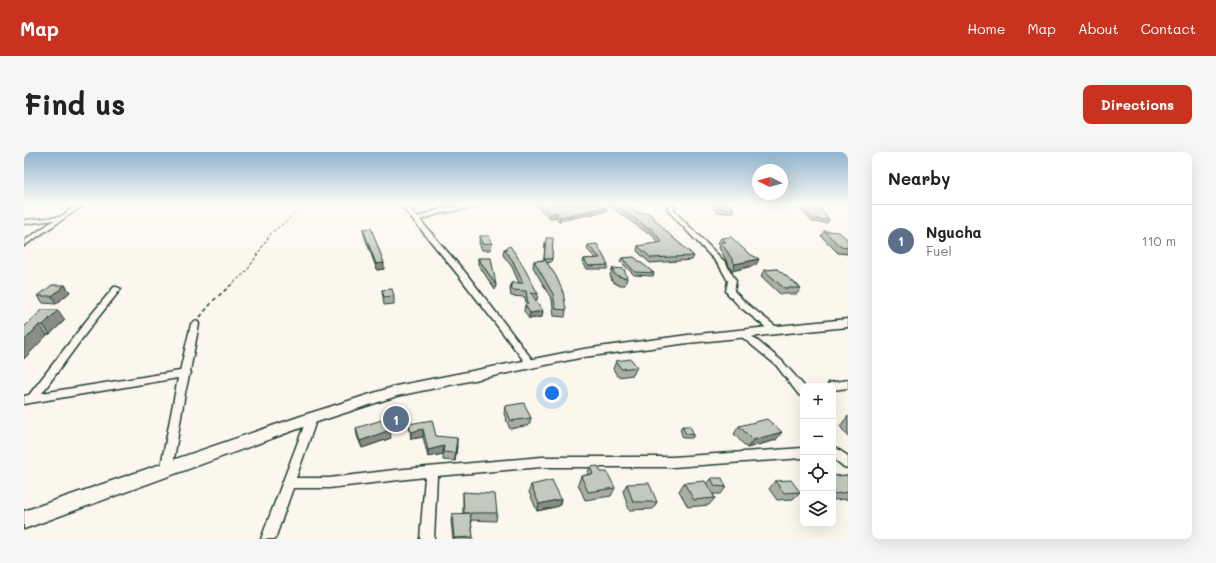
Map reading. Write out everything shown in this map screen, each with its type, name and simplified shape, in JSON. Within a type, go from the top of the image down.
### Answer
[{"type":"main road","points":[[24,520],[166,472],[312,418],[396,390],[584,353],[688,339],[745,335],[848,322]]},
{"type":"street","points":[[24,244],[56,222]]},
{"type":"street","points":[[419,222],[531,364]]},
{"type":"street","points":[[683,222],[695,233],[722,264],[732,281],[730,291],[737,300],[776,331]]},
{"type":"street","points":[[28,399],[117,290]]},
{"type":"street","points":[[166,472],[180,393],[186,373],[196,324]]},
{"type":"street","points":[[745,335],[779,363],[800,387]]},
{"type":"street","points":[[28,399],[186,373]]},
{"type":"street","points":[[836,386],[848,384]]},
{"type":"street","points":[[268,539],[312,418]]},
{"type":"street","points":[[289,483],[329,483],[394,475],[431,473],[542,462],[673,462],[800,452]]},
{"type":"street","points":[[836,453],[848,463]]},
{"type":"street","points":[[427,539],[431,473]]},
{"type":"path","points":[[196,324],[214,300],[247,271],[271,233],[285,222]]},
{"type":"building","points":[[639,222],[658,222],[694,256],[651,258],[638,246],[662,242],[651,228],[648,228]]},
{"type":"building","points":[[371,228],[384,263],[376,264],[363,229]]},
{"type":"building","points":[[824,231],[839,232],[848,240],[848,248],[841,247]]},
{"type":"building","points":[[480,236],[489,236],[492,243],[482,244]]},
{"type":"building","points":[[731,237],[748,253],[759,259],[735,264],[721,242],[726,242],[721,238]]},
{"type":"building","points":[[546,238],[553,238],[552,259],[544,259]]},
{"type":"building","points":[[597,244],[608,265],[588,266],[584,259],[600,258],[588,245]]},
{"type":"building","points":[[510,246],[521,262],[538,294],[531,293],[543,311],[530,313],[525,305],[528,304],[526,291],[512,290],[511,283],[523,283],[513,261],[504,249],[507,250],[506,248]]},
{"type":"building","points":[[634,257],[654,273],[635,272],[622,258]]},
{"type":"building","points":[[478,258],[491,258],[496,285]]},
{"type":"building","points":[[545,260],[556,276],[563,292],[566,310],[556,309],[553,294],[534,261]]},
{"type":"building","points":[[613,268],[624,269],[627,278],[614,274]]},
{"type":"building","points":[[777,269],[801,288],[784,288],[764,270]]},
{"type":"building","points":[[52,285],[65,285],[52,296],[38,296]]},
{"type":"building","points":[[392,289],[394,296],[384,297],[382,290]]},
{"type":"building","points":[[42,310],[58,310],[43,325],[39,325],[24,341],[24,327]]},
{"type":"building","points":[[631,359],[637,367],[621,369],[616,361]]},
{"type":"building","points":[[524,403],[531,418],[511,421],[505,406]]},
{"type":"building","points":[[385,419],[390,430],[360,441],[356,428]]},
{"type":"building","points":[[767,419],[782,432],[753,440],[739,426]]},
{"type":"building","points":[[432,420],[436,436],[457,438],[455,453],[443,452],[444,446],[428,450],[423,429],[411,432],[409,424]]},
{"type":"building","points":[[682,426],[690,426],[694,435],[686,434]]},
{"type":"building","points":[[598,466],[601,472],[607,472],[615,488],[588,492],[581,476],[593,474],[590,467]]},
{"type":"building","points":[[848,475],[848,492],[836,494],[836,476]]},
{"type":"building","points":[[711,478],[722,478],[726,487],[715,486]]},
{"type":"building","points":[[552,480],[561,499],[539,504],[531,485]]},
{"type":"building","points":[[791,480],[800,492],[784,493],[775,481]]},
{"type":"building","points":[[705,481],[715,498],[694,500],[684,483]]},
{"type":"building","points":[[649,483],[657,502],[633,502],[627,484]]},
{"type":"building","points":[[463,492],[495,494],[497,513],[470,513],[473,537],[454,538],[452,514],[469,513],[464,513]]},
{"type":"place","name":"Ngucha","points":[[396,419]]}]
